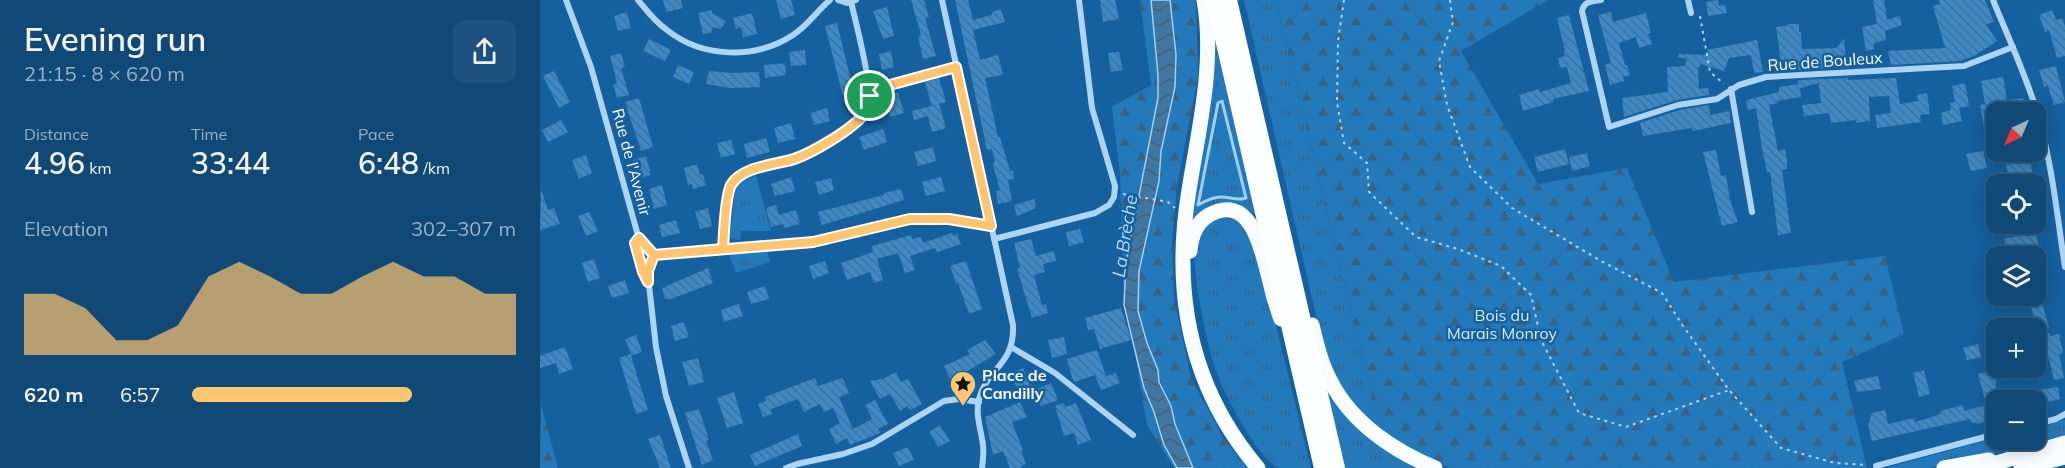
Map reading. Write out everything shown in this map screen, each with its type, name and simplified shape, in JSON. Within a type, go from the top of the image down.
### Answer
[{"type":"highway","points":[[1214,0],[1322,468]]},
{"type":"highway","points":[[1229,0],[1337,468]]},
{"type":"main road","points":[[1204,0],[1208,52],[1201,117],[1184,225],[1182,268],[1184,297],[1192,340],[1209,389],[1231,431],[1258,468]]},
{"type":"main road","points":[[1268,169],[1298,263],[1320,354],[1331,383],[1345,403],[1375,433],[1397,450],[1435,468]]},
{"type":"main road","points":[[1270,468],[1248,442],[1227,408],[1201,345],[1192,290],[1191,247],[1195,230],[1209,216],[1219,212],[1231,212],[1243,216],[1253,228],[1260,242],[1279,312],[1296,357]]},
{"type":"main road","points":[[1978,468],[2065,443]]},
{"type":"main road","points":[[1944,468],[2030,452]]},
{"type":"main road","points":[[2021,468],[2065,456]]},
{"type":"street","name":"Rue de l'Avenir","points":[[566,0],[591,67],[639,238],[654,255]]},
{"type":"street","points":[[638,0],[657,22],[676,37],[708,50],[733,52],[757,50],[787,38],[802,28],[830,0]]},
{"type":"street","points":[[723,249],[729,190],[734,181],[748,172],[796,159],[832,139],[858,121],[865,113],[869,102],[869,89],[854,1],[844,3],[838,0]]},
{"type":"street","points":[[942,0],[1013,325],[1011,346],[1006,359],[983,389],[979,402],[978,414],[983,444],[982,468]]},
{"type":"street","points":[[994,239],[1101,211],[1109,205],[1115,192],[1114,180],[1090,101],[1078,0]]},
{"type":"street","name":"Rue de Bouleux","points":[[1601,0],[1584,4],[1581,11],[1609,128],[1678,105],[1717,99],[1744,83],[1779,75],[1964,66],[2013,46]]},
{"type":"street","points":[[1993,0],[2031,92],[2042,129],[2065,267]]},
{"type":"street","points":[[1688,1],[1691,14]]},
{"type":"street","points":[[1731,89],[1752,212]]},
{"type":"street","points":[[2057,215],[2065,212]]},
{"type":"street","points":[[689,468],[666,396],[654,338],[648,271],[654,255],[813,242],[910,219],[949,219],[991,226]]},
{"type":"street","points":[[1011,346],[1055,373],[1133,435]]},
{"type":"street","points":[[786,468],[836,456],[872,444],[938,404],[949,400],[979,402]]},
{"type":"street","points":[[2046,421],[2065,414]]},
{"type":"street","points":[[1876,466],[1986,438]]},
{"type":"path","points":[[1344,0],[1338,41],[1337,102],[1344,143],[1367,163],[1369,192],[1416,237],[1458,249],[1501,266],[1531,295],[1541,340],[1579,413],[1626,427],[1729,390]]},
{"type":"path","points":[[1450,0],[1453,22],[1439,61],[1447,105],[1470,166],[1512,208],[1601,261],[1662,293],[1729,390],[1781,448],[1835,464],[1876,466]]},
{"type":"path","points":[[1688,1],[1700,15],[1710,72],[1731,89]]},
{"type":"path","points":[[869,89],[956,67]]},
{"type":"path","points":[[1115,192],[1168,202],[1178,212]]},
{"type":"path","points":[[639,238],[635,243],[648,282]]},
{"type":"green space","points":[[1140,0],[1196,0],[1198,76],[1177,186],[1172,243],[1174,299],[1191,378],[1223,437],[1247,468],[1174,468],[1147,425],[1123,283],[1120,175],[1112,107],[1151,85]]},
{"type":"green space","points":[[1244,0],[1276,0],[1375,410],[1395,440],[1358,411],[1327,364]]},
{"type":"green space","name":"Bois du Marais Monroy","points":[[1276,0],[1548,0],[1461,51],[1538,184],[1627,168],[1674,282],[1885,256],[1904,334],[1842,362],[1867,468],[1451,468],[1425,459],[1395,440],[1375,410]]},
{"type":"green space","points":[[1215,41],[1256,215],[1244,208],[1221,204],[1191,225]]},
{"type":"green space","points":[[756,176],[771,231],[741,231],[740,240],[730,238],[735,191],[738,183]]},
{"type":"green space","points":[[1222,217],[1240,219],[1257,248],[1311,468],[1279,468],[1261,453],[1242,423],[1215,368],[1200,301],[1195,247],[1201,229]]},
{"type":"green space","points":[[767,251],[770,262],[736,273],[729,255]]},
{"type":"green space","points":[[1328,389],[1423,468],[1343,468],[1324,390]]},
{"type":"green space","points":[[541,404],[558,468],[540,468]]},
{"type":"green space","points":[[2065,420],[2065,436],[2046,439],[2046,425]]},
{"type":"green space","points":[[1986,441],[1986,450],[2007,450],[1980,458],[1928,468],[1885,468]]},
{"type":"water","name":"La Brèche","points":[[1151,0],[1170,0],[1176,55],[1175,87],[1161,151],[1159,181],[1139,271],[1138,311],[1158,370],[1159,382],[1171,406],[1175,424],[1193,468],[1177,468],[1164,445],[1144,388],[1124,305],[1126,262],[1158,98]]},
{"type":"building","points":[[663,0],[681,0],[683,8],[666,12]]},
{"type":"building","points":[[776,0],[791,0],[795,15],[781,19]]},
{"type":"building","points":[[911,0],[924,0],[929,17],[925,18],[936,56],[923,59],[918,36],[921,35]]},
{"type":"building","points":[[955,0],[968,0],[973,20],[992,15],[992,12],[1001,9],[1005,22],[973,30],[980,60],[998,55],[1003,75],[985,78],[998,137],[1000,137],[1010,171],[1013,171],[1014,179],[1008,180],[1012,201],[998,204],[996,191],[1000,190],[994,169],[993,163],[995,162],[992,149],[987,150]]},
{"type":"building","points":[[1100,0],[1115,0],[1119,19],[1103,22]]},
{"type":"building","points":[[1718,0],[1719,6],[1725,5],[1727,13],[1708,16],[1706,2]]},
{"type":"building","points":[[1873,0],[1884,0],[1887,20],[1900,16],[1902,25],[1885,31],[1886,40],[1874,43],[1874,49],[1866,51],[1862,27],[1877,24]]},
{"type":"building","points":[[1939,0],[1985,0],[1994,22],[1986,24],[1997,41],[1974,56],[1960,61],[1891,65],[1888,51],[1945,48],[1933,6],[1940,4]]},
{"type":"building","points":[[887,7],[894,36],[883,39],[873,11]]},
{"type":"building","points":[[712,10],[712,13],[726,21],[721,29],[713,27],[711,33],[703,34],[698,13]]},
{"type":"building","points":[[2052,10],[2056,20],[2062,18],[2065,26],[2065,56],[2057,58],[2049,30],[2045,32],[2039,15]]},
{"type":"building","points":[[627,12],[631,28],[618,31],[614,16]]},
{"type":"building","points":[[1611,12],[1613,22],[1646,13],[1651,33],[1648,34],[1652,44],[1639,48],[1636,37],[1619,43],[1630,75],[1623,77],[1624,81],[1610,85],[1605,65],[1611,63],[1598,15]]},
{"type":"building","points":[[752,13],[757,34],[743,37],[741,27],[736,29],[733,18]]},
{"type":"building","points":[[1569,15],[1589,91],[1553,99],[1553,102],[1523,111],[1519,95],[1571,83],[1567,67],[1560,68],[1558,58],[1565,56],[1563,52],[1565,51],[1557,18]]},
{"type":"building","points":[[837,23],[854,93],[843,96],[825,26]]},
{"type":"building","points":[[1787,24],[1799,24],[1802,49],[1836,48],[1844,39],[1847,67],[1782,69],[1776,27],[1787,26]]},
{"type":"building","points":[[649,39],[671,50],[665,61],[643,51]]},
{"type":"building","points":[[1757,40],[1763,72],[1754,73],[1751,55],[1729,58],[1724,71],[1700,64],[1698,67],[1699,89],[1708,88],[1709,95],[1677,100],[1624,117],[1622,98],[1668,92],[1667,67],[1685,66],[1687,59],[1678,57],[1679,54],[1708,55],[1707,50]]},
{"type":"building","points":[[805,50],[806,65],[791,66],[789,52]]},
{"type":"building","points":[[891,51],[894,67],[882,70],[879,54]]},
{"type":"building","points":[[1119,52],[1123,70],[1111,72],[1108,53]]},
{"type":"building","points":[[621,53],[625,67],[621,68],[629,95],[617,98],[613,84],[617,83],[610,56]]},
{"type":"building","points":[[785,63],[786,75],[765,78],[764,65]]},
{"type":"building","points":[[678,65],[694,72],[689,84],[673,77]]},
{"type":"building","points":[[2056,66],[2065,102],[2054,105],[2048,86],[2044,87],[2039,70]]},
{"type":"building","points":[[554,71],[570,102],[559,108],[543,76]]},
{"type":"building","points":[[709,71],[759,72],[760,87],[731,88],[706,84]]},
{"type":"building","points":[[2003,77],[2007,100],[2023,98],[2025,102],[1986,102],[1986,138],[1980,105],[1985,104],[1981,81]]},
{"type":"building","points":[[939,78],[946,102],[932,106],[925,82]]},
{"type":"building","points":[[1896,78],[1900,104],[1918,101],[1917,95],[1927,93],[1930,114],[1920,115],[1921,122],[1877,128],[1875,115],[1891,113],[1889,96],[1869,97],[1870,121],[1831,123],[1829,113],[1804,116],[1802,105],[1821,103],[1819,83],[1800,88],[1801,97],[1777,101],[1778,103],[1769,105],[1778,151],[1785,149],[1787,160],[1787,169],[1782,170],[1791,233],[1778,235],[1770,172],[1767,172],[1756,108],[1748,110],[1746,100],[1779,92],[1779,87],[1799,84],[1798,80]]},
{"type":"building","points":[[1965,83],[1969,106],[1959,108],[1962,121],[1943,125],[1941,113],[1951,110],[1950,103],[1955,102],[1952,86]]},
{"type":"building","points":[[898,92],[904,113],[890,117],[885,96]]},
{"type":"building","points":[[639,98],[653,147],[641,151],[625,102]]},
{"type":"building","points":[[939,104],[946,128],[932,132],[928,116],[914,120],[912,111]]},
{"type":"building","points":[[1709,105],[1710,115],[1729,111],[1731,123],[1693,131],[1692,128],[1643,136],[1640,123],[1679,110]]},
{"type":"building","points":[[827,108],[830,121],[814,125],[811,113]]},
{"type":"building","points":[[561,120],[568,132],[548,142],[542,130]]},
{"type":"building","points":[[791,123],[795,139],[778,143],[774,128]]},
{"type":"building","points":[[883,129],[887,142],[864,150],[859,137]]},
{"type":"building","points":[[766,138],[770,152],[747,158],[744,144]]},
{"type":"building","points":[[731,140],[735,154],[721,158],[717,143]]},
{"type":"building","points":[[933,147],[936,161],[918,166],[914,152]]},
{"type":"building","points":[[1565,149],[1569,164],[1538,172],[1534,157]]},
{"type":"building","points":[[1716,150],[1721,176],[1726,175],[1730,200],[1738,222],[1722,226],[1703,152]]},
{"type":"building","points":[[1983,151],[1987,168],[1971,171],[1966,154]]},
{"type":"building","points":[[1587,153],[1590,166],[1572,171],[1569,157]]},
{"type":"building","points":[[586,155],[592,173],[579,179],[572,160]]},
{"type":"building","points":[[646,156],[651,175],[638,178],[633,160]]},
{"type":"building","points":[[2011,162],[2030,162],[2033,174],[2008,174],[2006,165],[2011,164]]},
{"type":"building","points":[[697,164],[706,185],[693,189],[692,184],[688,185],[684,168]]},
{"type":"building","points":[[791,177],[795,191],[775,196],[771,184]]},
{"type":"building","points":[[941,177],[945,191],[926,196],[922,182]]},
{"type":"building","points":[[831,178],[834,190],[819,195],[815,182]]},
{"type":"building","points":[[662,185],[667,205],[654,209],[649,189]]},
{"type":"building","points":[[541,189],[548,210],[554,208],[560,224],[540,230]]},
{"type":"building","points":[[901,189],[904,200],[822,225],[818,212]]},
{"type":"building","points":[[1034,199],[1036,208],[1017,216],[1014,205]]},
{"type":"building","points":[[776,205],[779,215],[796,210],[800,224],[784,228],[783,224],[771,227],[766,208]]},
{"type":"building","points":[[708,208],[712,226],[700,229],[695,212]]},
{"type":"building","points":[[589,212],[598,231],[586,236],[578,216]]},
{"type":"building","points":[[676,220],[680,233],[662,237],[659,225]]},
{"type":"building","points":[[1080,229],[1084,242],[1069,246],[1066,232]]},
{"type":"building","points":[[952,233],[953,236],[957,234],[961,244],[937,252],[935,248],[910,256],[915,270],[905,273],[898,253],[877,259],[883,280],[874,283],[870,272],[847,280],[841,263],[873,252],[872,246],[911,235],[912,239],[921,237],[923,243]]},
{"type":"building","points":[[2036,234],[2039,246],[2021,246],[2020,244],[2006,246],[2004,239]]},
{"type":"building","points":[[1031,239],[1036,256],[1054,251],[1056,261],[1043,264],[1045,272],[1034,275],[1042,305],[1046,304],[1048,313],[1032,318],[1017,269],[1020,268],[1014,243]]},
{"type":"building","points":[[594,259],[600,278],[588,282],[582,263]]},
{"type":"building","points":[[825,261],[829,273],[813,279],[809,266]]},
{"type":"building","points":[[966,261],[982,309],[969,314],[950,266]]},
{"type":"building","points":[[708,268],[713,283],[671,299],[665,299],[662,288]]},
{"type":"building","points":[[625,280],[629,293],[612,298],[608,286]]},
{"type":"building","points":[[765,286],[769,299],[751,304],[747,292]]},
{"type":"building","points":[[739,304],[743,316],[724,322],[721,310]]},
{"type":"building","points":[[2031,306],[2043,306],[2049,328],[2046,328],[2046,318],[2034,318]]},
{"type":"building","points":[[1121,308],[1131,340],[1100,349],[1094,329],[1088,330],[1085,318]]},
{"type":"building","points":[[684,322],[689,337],[675,341],[671,326]]},
{"type":"building","points":[[2050,333],[2050,336],[2059,334],[2063,353],[2059,354],[2064,378],[2054,380],[2049,359],[2046,359],[2046,334]]},
{"type":"building","points":[[636,335],[642,352],[631,356],[648,410],[636,414],[619,358],[631,354],[625,339]]},
{"type":"building","points":[[1064,337],[1067,354],[1052,358],[1048,340]]},
{"type":"building","points":[[985,340],[996,354],[950,379],[944,366],[970,354],[967,350]]},
{"type":"building","points":[[1978,344],[1981,357],[1967,360],[1963,348]]},
{"type":"building","points":[[565,347],[573,369],[559,374],[556,363],[540,368],[540,356]]},
{"type":"building","points":[[1097,350],[1106,376],[1116,373],[1120,383],[1101,390],[1095,375],[1073,381],[1067,359]]},
{"type":"building","points":[[698,358],[704,382],[689,386],[682,362]]},
{"type":"building","points":[[1023,368],[1035,397],[1022,402],[1011,373]]},
{"type":"building","points":[[1924,370],[1930,394],[1919,397],[1913,373]]},
{"type":"building","points":[[896,372],[901,382],[908,379],[922,404],[910,410],[907,406],[900,411],[890,394],[880,399],[870,381],[883,379]]},
{"type":"building","points":[[1986,372],[1986,378],[1996,378],[1996,390],[1986,390],[1986,400],[1985,400],[1978,374]]},
{"type":"building","points":[[1878,376],[1881,389],[1857,392],[1854,381]]},
{"type":"building","points":[[815,378],[818,386],[842,378],[849,393],[839,397],[853,429],[872,419],[865,405],[875,400],[888,424],[878,429],[880,433],[850,445],[847,438],[836,444],[829,429],[840,423],[833,408],[824,412],[820,404],[804,412],[798,399],[771,409],[772,414],[763,417],[758,404],[766,401],[765,397]]},
{"type":"building","points":[[1051,383],[1058,400],[1041,406],[1035,390]]},
{"type":"building","points":[[2058,387],[2060,399],[2048,402],[2046,390],[2040,390]]},
{"type":"building","points":[[734,392],[743,423],[727,428],[717,398]]},
{"type":"building","points":[[1020,402],[1027,417],[1012,422],[1026,464],[1021,466],[1022,468],[1010,468],[1003,451],[993,455],[985,417]]},
{"type":"building","points":[[1064,403],[1065,407],[1076,403],[1091,440],[1078,445],[1074,433],[1064,436],[1055,406]]},
{"type":"building","points":[[1963,405],[1964,411],[1986,405],[1986,421],[1977,424],[1977,422],[1972,423],[1970,419],[1872,441],[1868,426],[1872,413],[1885,410],[1888,424],[1914,418],[1915,422],[1941,414],[1940,411]]},
{"type":"building","points":[[699,409],[713,460],[702,465],[685,413]]},
{"type":"building","points":[[940,425],[950,441],[938,447],[929,432]]},
{"type":"building","points":[[798,434],[802,446],[755,466],[750,455]]},
{"type":"building","points":[[660,435],[671,468],[660,468],[648,439]]},
{"type":"building","points":[[908,447],[914,460],[899,466],[893,453]]},
{"type":"waterway","points":[[1222,101],[1246,198],[1218,197],[1198,205],[1218,103],[1222,101]]},
{"type":"place","name":"Place de Candilly","points":[[963,407]]},
{"type":"route","points":[[870,96],[862,117],[825,144],[796,159],[748,172],[734,181],[729,190],[723,249],[654,255],[639,238],[635,243],[648,282],[648,271],[654,255],[813,242],[910,219],[961,220],[991,226],[956,67],[869,89],[870,96]]}]
